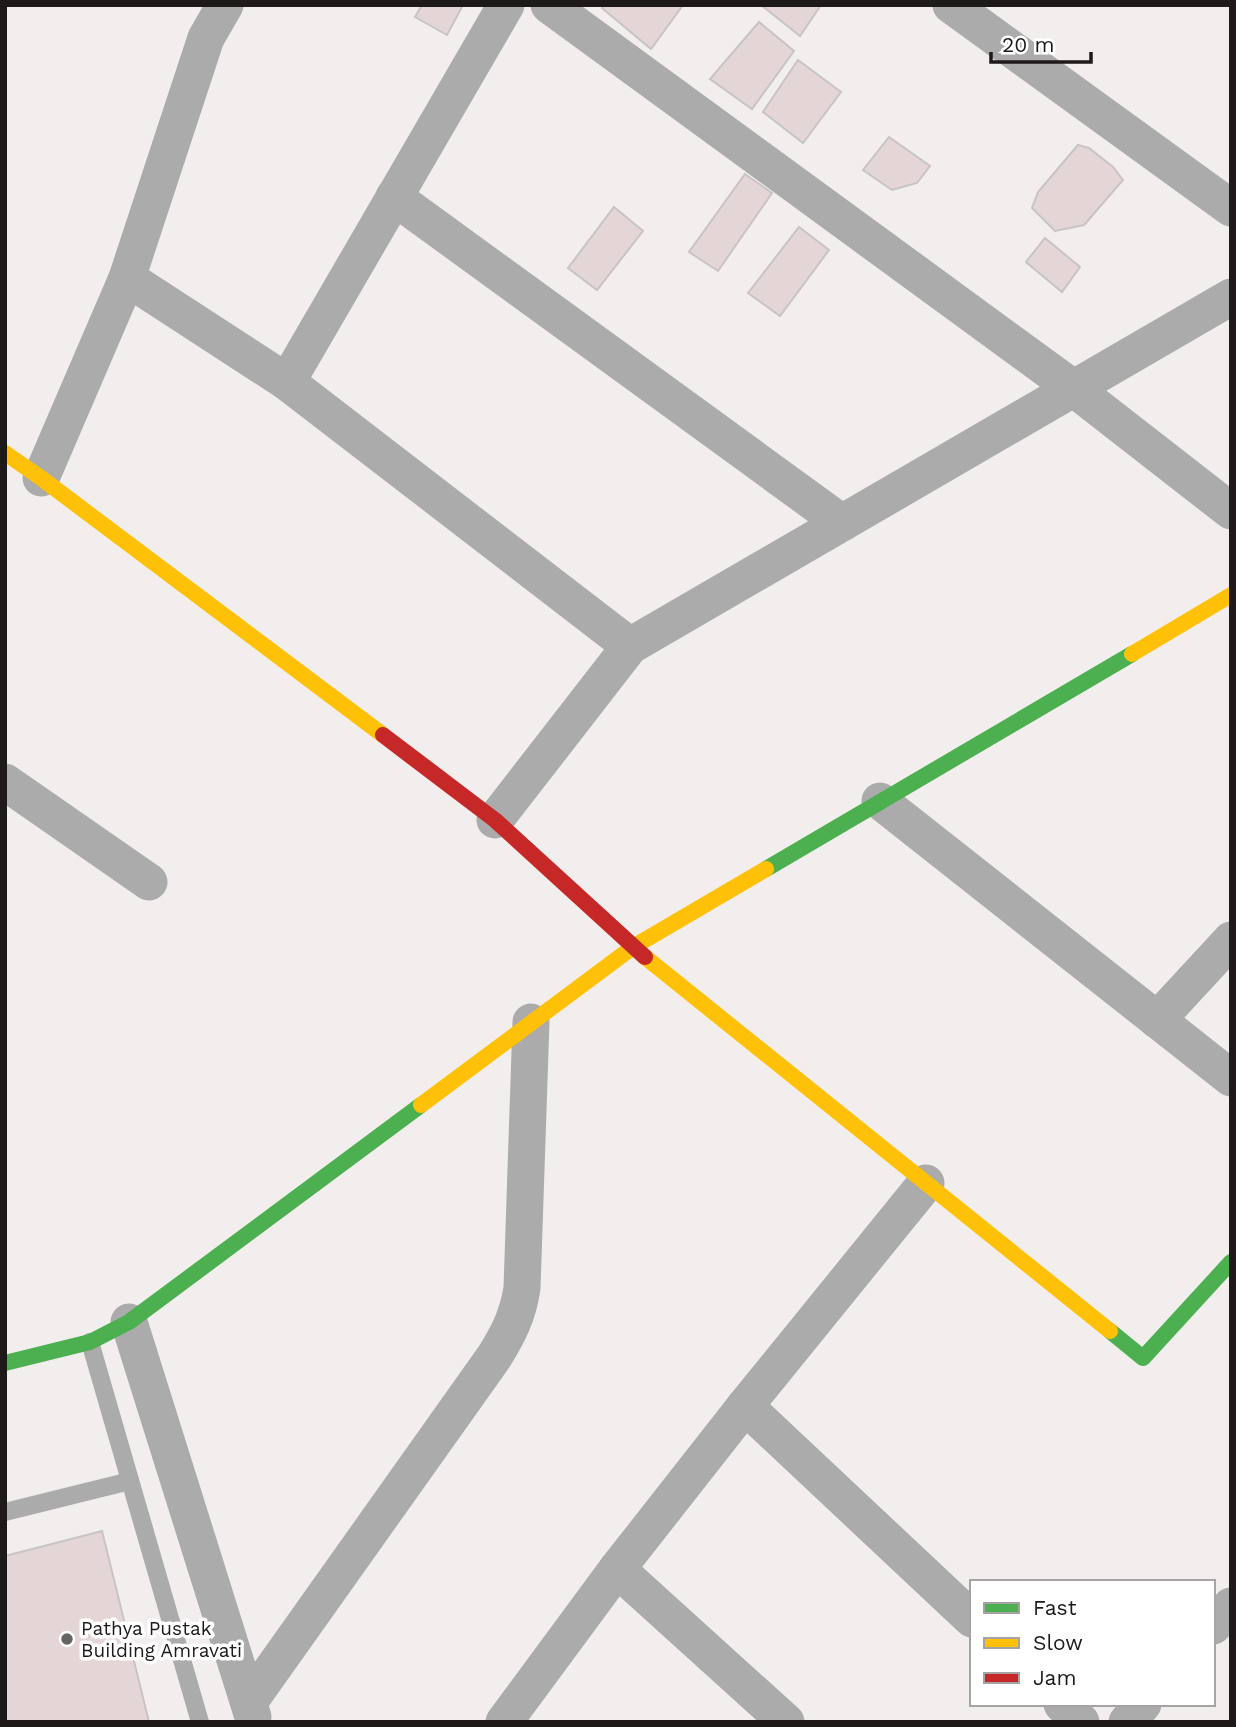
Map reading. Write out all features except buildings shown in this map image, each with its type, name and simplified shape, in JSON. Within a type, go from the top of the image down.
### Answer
[{"type":"street","points":[[41,478],[127,278],[206,38],[225,5]]},
{"type":"street","points":[[287,382],[506,5]]},
{"type":"street","points":[[549,5],[1073,388],[1231,512]]},
{"type":"street","points":[[951,5],[1231,208]]},
{"type":"street","points":[[394,197],[842,523]]},
{"type":"street","points":[[127,278],[287,382],[630,646]]},
{"type":"street","points":[[495,820],[630,646],[1231,297]]},
{"type":"street","points":[[5,453],[495,820],[633,947],[1143,1358],[1231,1262]]},
{"type":"street","points":[[5,1363],[90,1342],[130,1322],[633,947],[1231,595]]},
{"type":"street","points":[[5,782],[149,882]]},
{"type":"street","points":[[880,802],[1231,1078]]},
{"type":"street","points":[[1157,1020],[1231,940]]},
{"type":"street","points":[[251,1712],[509,1334],[519,1308],[522,1288],[531,1022]]},
{"type":"street","points":[[504,1722],[617,1569],[926,1183]]},
{"type":"street","points":[[130,1322],[251,1712]]},
{"type":"street","points":[[745,1406],[970,1617]]},
{"type":"street","points":[[617,1569],[786,1722]]},
{"type":"street","points":[[1215,1624],[1231,1606]]},
{"type":"street","points":[[1064,1706],[1081,1722]]},
{"type":"street","points":[[1127,1722],[1141,1706]]},
{"type":"lane","points":[[90,1342],[200,1722]]},
{"type":"lane","points":[[5,1512],[130,1481]]},
{"type":"traffic: fast","points":[[766,869],[1132,654]]},
{"type":"traffic: fast","points":[[5,1363],[90,1342],[129,1322],[421,1105]]},
{"type":"traffic: fast","points":[[1110,1331],[1143,1358],[1231,1262]]},
{"type":"traffic: slow","points":[[5,453],[383,735]]},
{"type":"traffic: slow","points":[[1132,654],[1231,595]]},
{"type":"traffic: slow","points":[[421,1105],[633,947],[766,869]]},
{"type":"traffic: slow","points":[[645,957],[1110,1331]]},
{"type":"traffic: jam","points":[[383,735],[495,820],[645,957]]},
{"type":"place","name":"Pathya Pustak Building Amravati","points":[[67,1639]]}]
